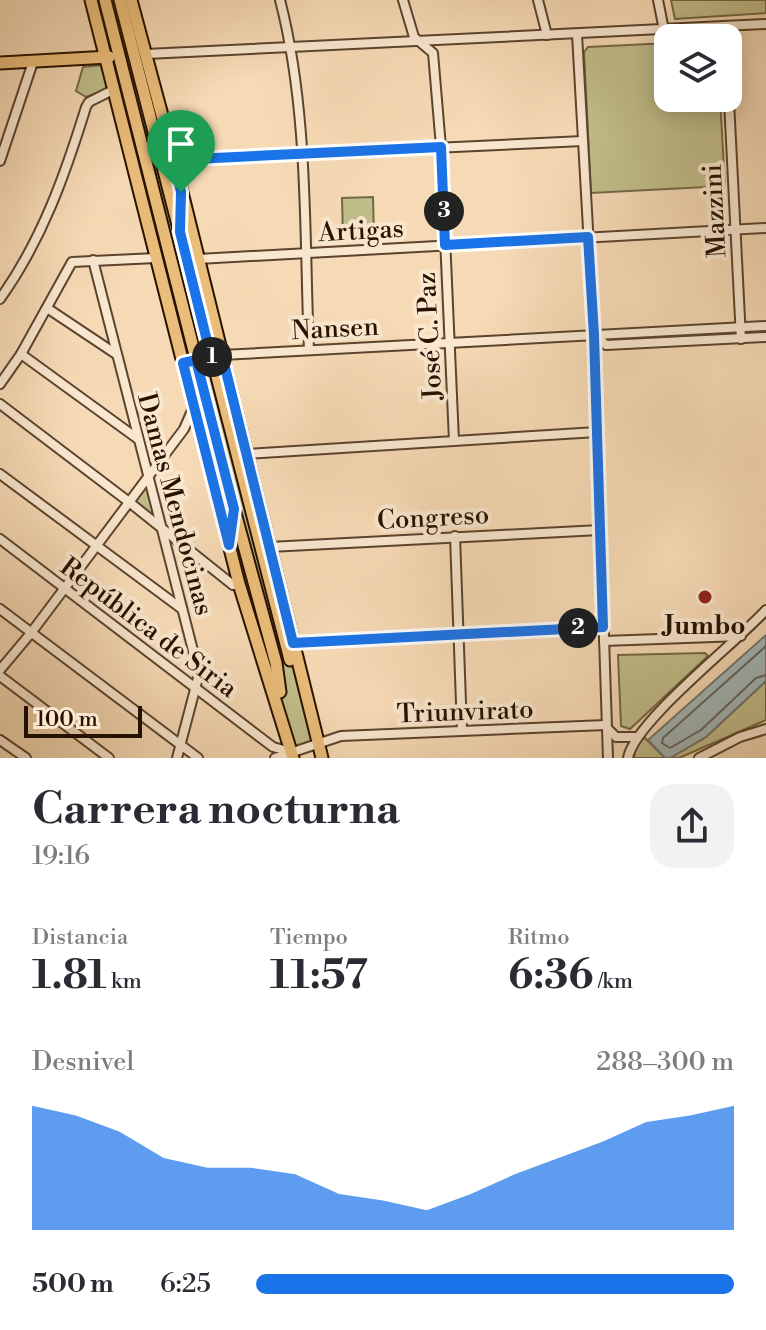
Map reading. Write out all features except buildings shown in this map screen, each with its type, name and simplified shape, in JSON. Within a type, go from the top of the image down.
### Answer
[{"type":"main road","points":[[91,0],[239,584],[292,755]]},
{"type":"main road","points":[[105,0],[276,663],[283,721]]},
{"type":"main road","points":[[120,0],[174,160],[198,259],[243,478],[288,655],[309,713]]},
{"type":"main road","points":[[131,0],[140,55],[180,232],[242,436],[322,758]]},
{"type":"main road","points":[[0,63],[140,55]]},
{"type":"main road","points":[[180,232],[181,192]]},
{"type":"main road","points":[[242,436],[243,478]]},
{"type":"main road","points":[[229,545],[234,509]]},
{"type":"street","points":[[280,0],[292,47],[301,154],[309,350]]},
{"type":"street","name":"José C. Paz","points":[[403,0],[413,34],[433,53],[441,147],[454,441]]},
{"type":"street","points":[[538,0],[547,35]]},
{"type":"street","points":[[658,0],[663,24]]},
{"type":"street","points":[[742,26],[766,24]]},
{"type":"street","points":[[140,55],[654,30]]},
{"type":"street","points":[[577,34],[594,335],[608,758]]},
{"type":"street","points":[[0,159],[33,62]]},
{"type":"street","points":[[0,299],[55,200],[86,107],[89,102],[113,90]]},
{"type":"street","name":"Mazzini","points":[[729,112],[741,339]]},
{"type":"street","points":[[174,160],[583,141]]},
{"type":"street","name":"Artigas","points":[[198,259],[766,228]]},
{"type":"street","points":[[0,384],[21,354],[72,262],[156,258]]},
{"type":"street","name":"Damas Mendocinas","points":[[93,260],[199,674],[177,758]]},
{"type":"street","points":[[47,308],[117,355]]},
{"type":"street","name":"Nansen","points":[[183,363],[216,356],[309,350],[766,326]]},
{"type":"street","points":[[594,335],[606,345],[766,337]]},
{"type":"street","points":[[21,354],[138,439]]},
{"type":"street","points":[[0,670],[184,429],[194,408],[192,397]]},
{"type":"street","points":[[0,404],[233,585],[239,584]]},
{"type":"street","points":[[246,454],[597,432]]},
{"type":"street","points":[[0,474],[183,610]]},
{"type":"street","name":"Congreso","points":[[269,547],[600,530]]},
{"type":"street","points":[[455,536],[462,731]]},
{"type":"street","name":"República de Siria","points":[[0,539],[273,747],[292,755]]},
{"type":"street","points":[[0,609],[198,758]]},
{"type":"street","points":[[628,758],[636,737],[654,717],[766,610]]},
{"type":"street","points":[[293,643],[603,627]]},
{"type":"street","points":[[604,641],[741,636]]},
{"type":"street","points":[[0,676],[109,758]]},
{"type":"street","name":"Triunvirato","points":[[274,758],[292,755],[341,736],[606,725],[609,733],[616,737],[636,737]]},
{"type":"street","points":[[699,758],[740,737],[766,729]]},
{"type":"street","points":[[0,740],[26,758]]},
{"type":"street","points":[[273,747],[274,758]]},
{"type":"shaded area","points":[[91,0],[131,0],[318,744],[291,752],[239,584]]},
{"type":"shaded area","points":[[671,0],[766,0],[766,13],[675,19]]},
{"type":"shaded area","points":[[654,44],[654,112],[721,112],[725,186],[591,193],[584,52],[588,47]]},
{"type":"shaded area","points":[[102,65],[107,89],[86,97],[76,91],[83,67]]},
{"type":"shaded area","points":[[373,197],[374,237],[343,238],[342,198]]},
{"type":"shaded area","points":[[147,481],[157,514],[153,517],[133,501]]},
{"type":"shaded area","points":[[705,653],[708,656],[630,729],[621,726],[618,655]]},
{"type":"shaded area","points":[[766,681],[766,720],[679,758],[670,758],[706,737]]},
{"type":"shaded area","points":[[642,735],[665,758],[634,758]]},
{"type":"water","points":[[766,635],[766,681],[706,737],[665,758],[648,740]]},
{"type":"place","name":"Jumbo","points":[[705,597]]},
{"type":"route","points":[[181,192],[174,160],[441,147],[445,245],[588,237],[603,627],[293,643],[222,355],[196,360],[234,509],[229,545],[183,363],[196,360],[211,357],[180,232],[181,192]]}]
